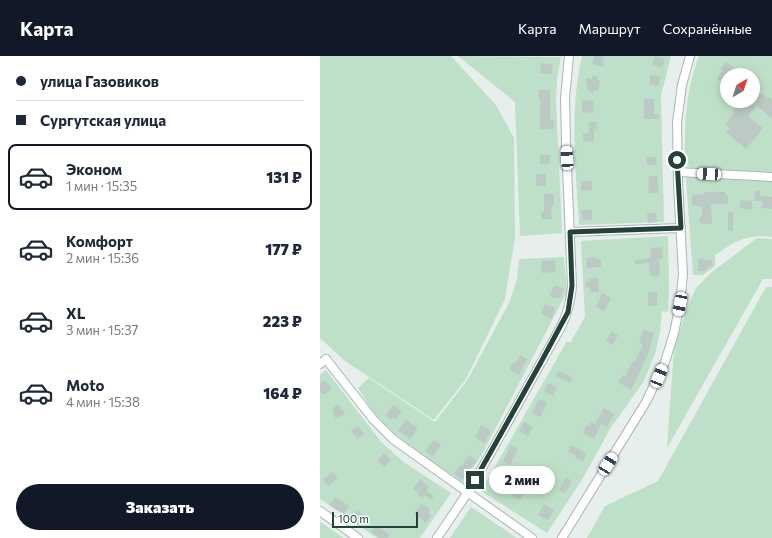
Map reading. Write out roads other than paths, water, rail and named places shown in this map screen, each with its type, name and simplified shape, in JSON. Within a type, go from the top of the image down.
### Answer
[{"type":"street","points":[[437,538],[468,492],[489,456],[568,312],[572,286],[565,98],[569,56]]},
{"type":"street","points":[[562,538],[639,415],[665,362],[674,333],[682,289],[683,274],[677,122],[682,85],[690,56]]},
{"type":"street","points":[[678,172],[772,177]]},
{"type":"street","points":[[570,232],[681,228]]},
{"type":"street","points":[[323,361],[383,430],[410,452],[532,538]]},
{"type":"street","points":[[320,511],[358,538]]}]
